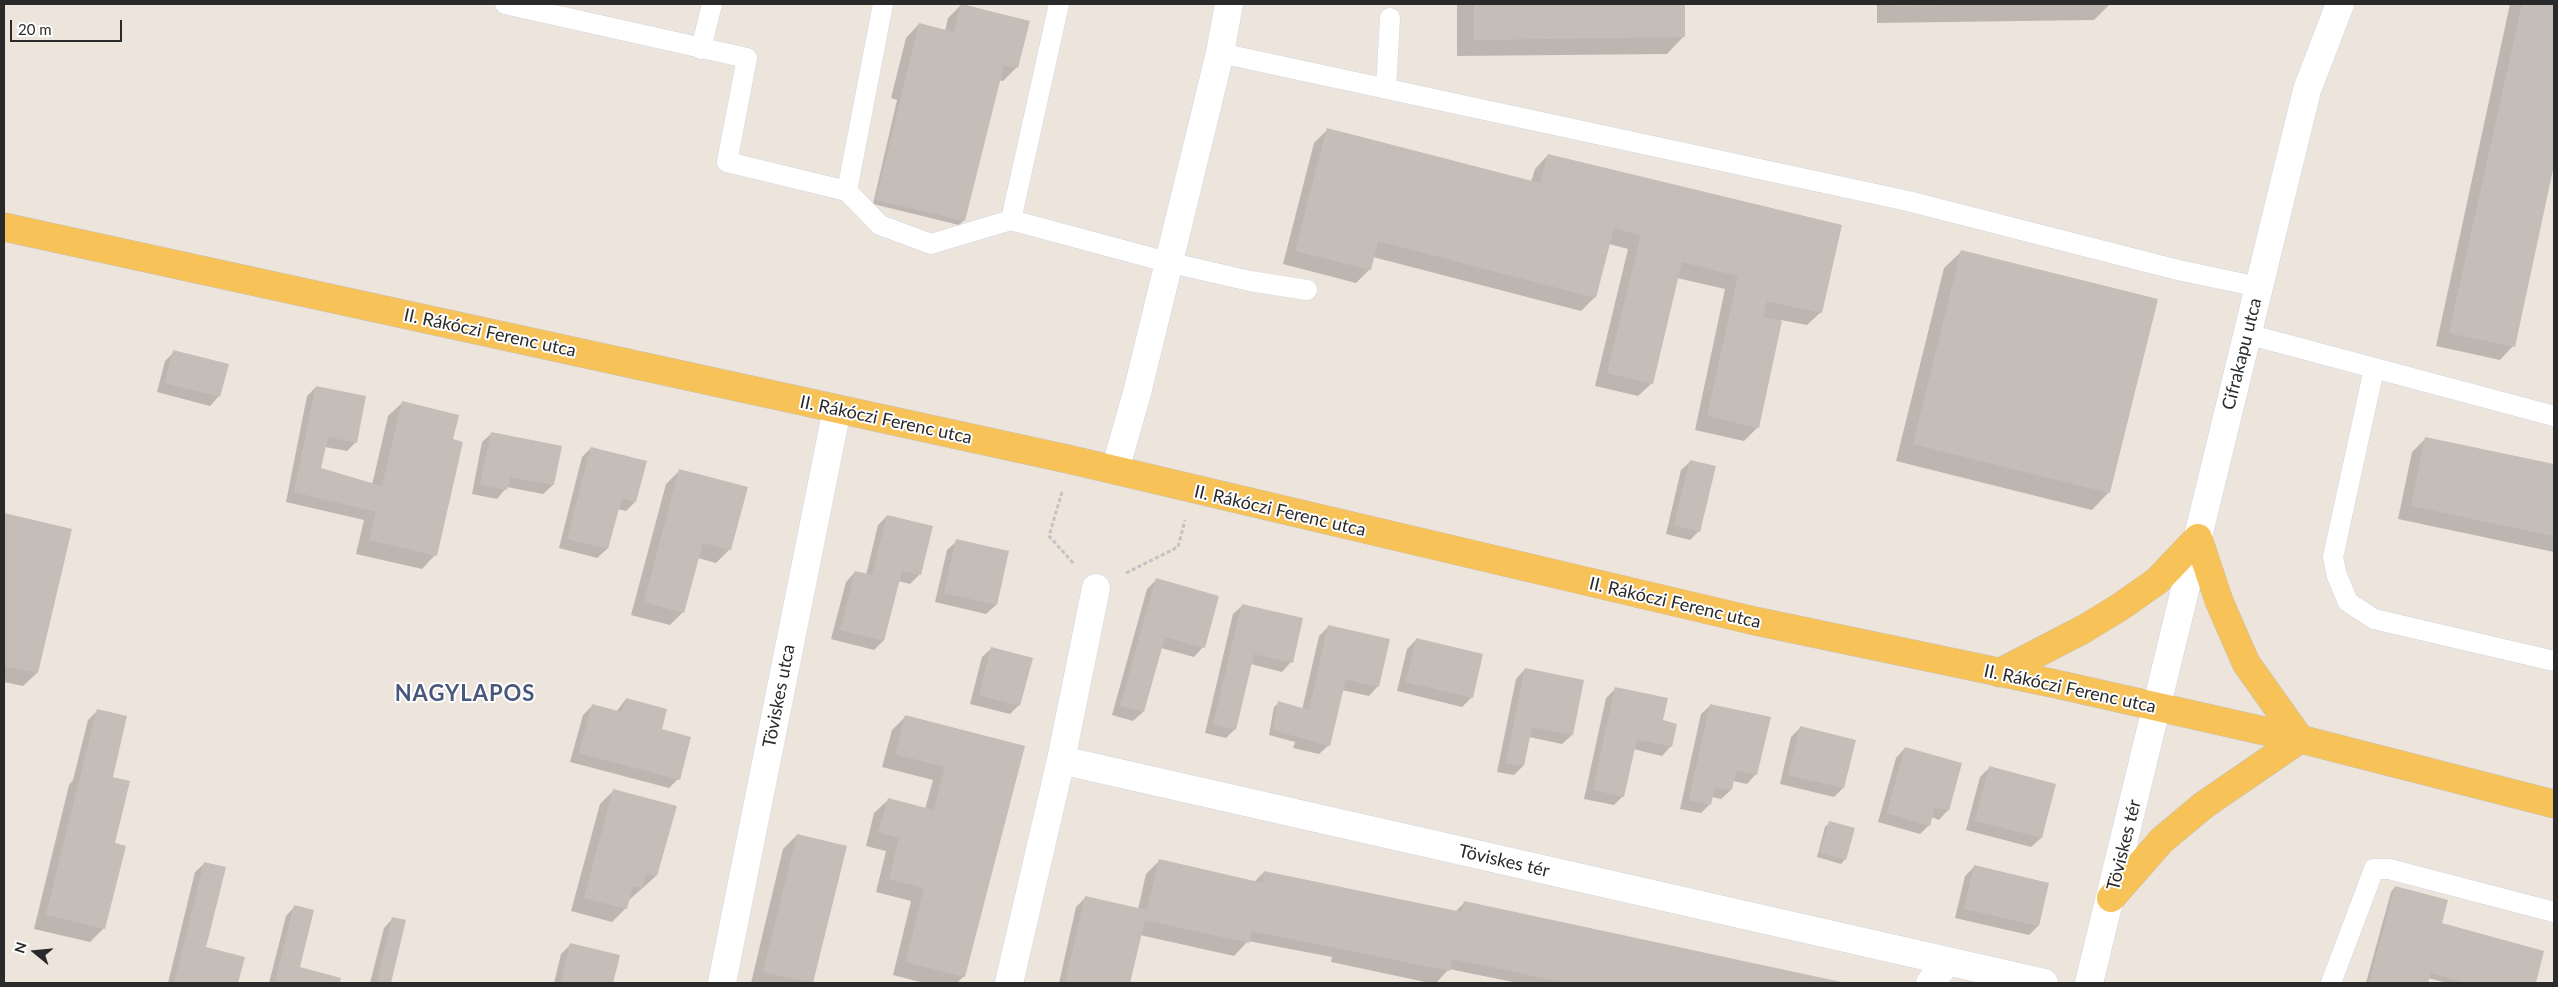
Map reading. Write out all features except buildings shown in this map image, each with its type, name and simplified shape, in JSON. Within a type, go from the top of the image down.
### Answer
[{"type":"main road","name":"II. Rákóczi Ferenc utca","points":[[4,227],[1072,460],[1755,621],[2300,740],[2554,804]]},
{"type":"main road","points":[[1999,673],[2084,629],[2120,607],[2157,581],[2198,538],[2219,601],[2246,663],[2300,740],[2224,791],[2162,840],[2111,898]]},
{"type":"street","points":[[1115,470],[1137,393],[1220,54],[1229,4]]},
{"type":"street","name":"Cifrakapu utca","points":[[2157,708],[2307,90],[2340,4]]},
{"type":"street","name":"Töviskes utca","points":[[722,983],[837,409]]},
{"type":"street","points":[[1009,983],[1061,760],[1096,588]]},
{"type":"street","name":"Töviskes tér","points":[[2090,983],[2157,708]]},
{"type":"street","name":"Töviskes tér","points":[[1061,760],[2044,983]]},
{"type":"street","points":[[1930,983],[1947,962]]},
{"type":"lane","points":[[505,4],[747,58],[727,162],[846,191],[880,225],[931,244],[1011,220],[1168,262],[1250,281],[1308,290]]},
{"type":"lane","points":[[701,49],[712,4]]},
{"type":"lane","points":[[846,191],[883,4]]},
{"type":"lane","points":[[1011,220],[1059,4]]},
{"type":"lane","points":[[1386,89],[1390,18]]},
{"type":"lane","points":[[1220,54],[1908,201],[2178,270],[2259,287]]},
{"type":"lane","points":[[2247,334],[2554,416]]},
{"type":"lane","points":[[2374,369],[2333,557],[2337,576],[2348,602],[2374,619],[2554,661]]},
{"type":"lane","points":[[2331,983],[2374,869],[2389,870],[2554,912]]},
{"type":"path","points":[[1072,460],[1048,536],[1096,588],[1178,547],[1193,490]]},
{"type":"district","name":"NAGYLAPOS","points":[[465,694]]}]
